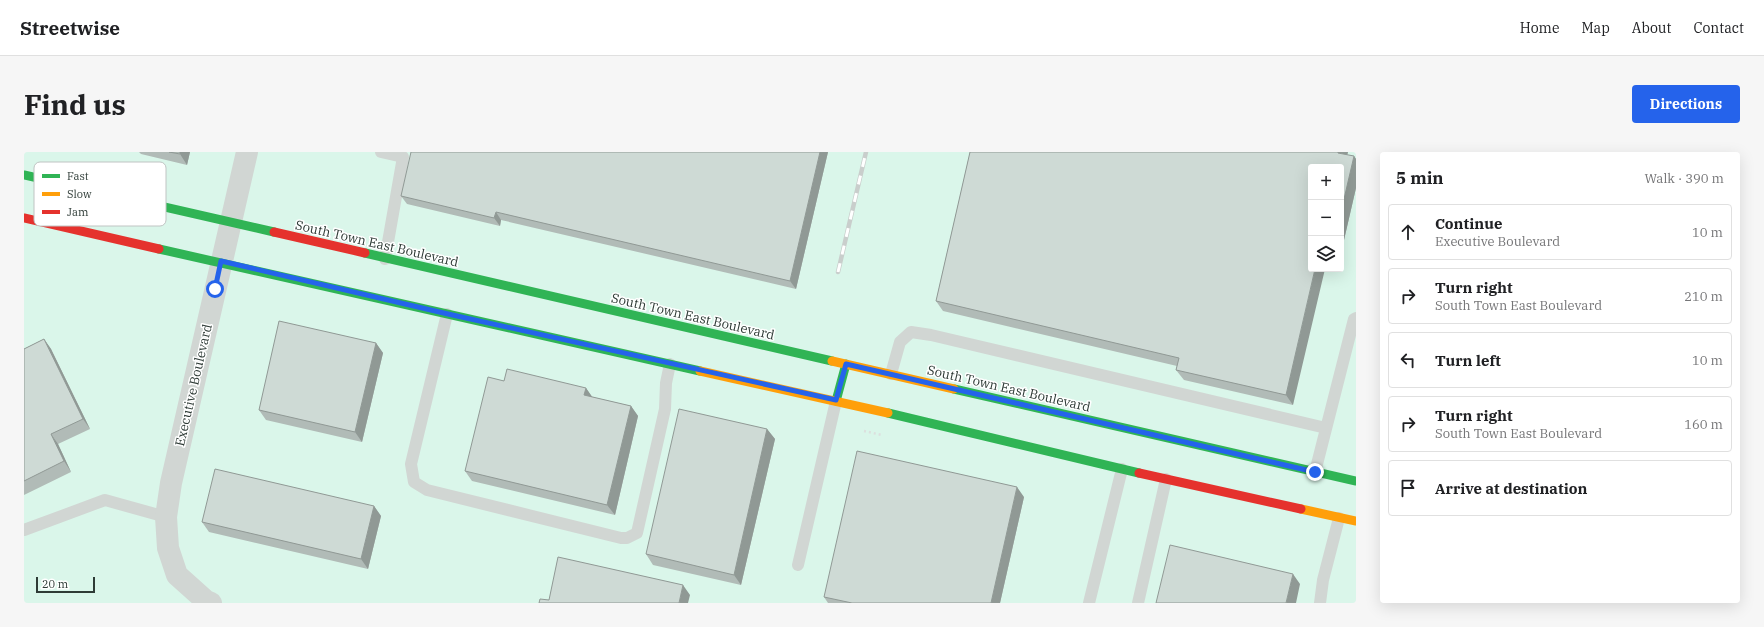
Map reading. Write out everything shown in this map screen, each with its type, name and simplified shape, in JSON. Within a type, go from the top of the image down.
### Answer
[{"type":"main road","name":"South Town East Boulevard","points":[[24,175],[34,177]]},
{"type":"main road","name":"South Town East Boulevard","points":[[166,208],[1356,481]]},
{"type":"main road","points":[[24,218],[34,220]]},
{"type":"main road","points":[[61,226],[221,261],[670,364],[836,400],[1122,469],[1356,521]]},
{"type":"main road","points":[[836,400],[846,364]]},
{"type":"street","name":"Executive Boulevard","points":[[211,603],[206,601],[177,576],[168,548],[166,517],[171,484],[246,152]]},
{"type":"lane","points":[[381,152],[403,157],[385,258]]},
{"type":"lane","points":[[448,314],[411,464],[414,482],[427,490],[614,536],[627,538],[637,533],[665,409],[666,383],[670,364]]},
{"type":"lane","points":[[1315,472],[1354,319],[1356,318]]},
{"type":"lane","points":[[891,374],[900,342],[911,332],[931,335],[1326,428]]},
{"type":"lane","points":[[798,565],[836,400]]},
{"type":"lane","points":[[1089,603],[1122,469]]},
{"type":"lane","points":[[1138,603],[1166,479]]},
{"type":"lane","points":[[24,530],[105,500],[166,517]]},
{"type":"lane","points":[[1320,603],[1324,580],[1340,518]]},
{"type":"shaded area","points":[[24,152],[1356,152],[1356,603],[24,603]]},
{"type":"building","points":[[169,152],[180,152],[180,154]]},
{"type":"building","points":[[411,152],[820,152],[790,281],[496,212],[494,218],[401,196]]},
{"type":"building","points":[[970,152],[1338,152],[1354,156],[1344,199],[1344,164],[1308,164],[1308,272],[1314,272],[1286,395],[1176,370],[1179,358],[936,301]]},
{"type":"building","points":[[279,321],[376,343],[355,432],[259,410]]},
{"type":"building","points":[[44,339],[83,419],[51,434],[64,461],[24,481],[24,349]]},
{"type":"building","points":[[507,369],[586,388],[584,395],[631,406],[607,505],[465,471],[488,377],[504,381]]},
{"type":"building","points":[[679,409],[767,429],[734,575],[646,554]]},
{"type":"building","points":[[857,451],[1017,487],[991,603],[852,603],[824,597]]},
{"type":"building","points":[[215,469],[374,506],[361,559],[202,522]]},
{"type":"building","points":[[1170,545],[1293,574],[1286,603],[1156,603]]},
{"type":"building","points":[[558,557],[683,585],[679,603],[539,603],[540,599],[549,600]]},
{"type":"railway","points":[[838,272],[866,152]]},
{"type":"traffic: fast","points":[[24,175],[34,177]]},
{"type":"traffic: fast","points":[[166,207],[274,232]]},
{"type":"traffic: fast","points":[[159,249],[700,371]]},
{"type":"traffic: fast","points":[[365,253],[832,361]]},
{"type":"traffic: fast","points":[[836,401],[846,364]]},
{"type":"traffic: fast","points":[[954,389],[1356,481]]},
{"type":"traffic: fast","points":[[888,413],[1139,473]]},
{"type":"traffic: slow","points":[[832,361],[954,389]]},
{"type":"traffic: slow","points":[[700,371],[888,413]]},
{"type":"traffic: slow","points":[[1301,509],[1356,521]]},
{"type":"traffic: jam","points":[[24,218],[34,220]]},
{"type":"traffic: jam","points":[[59,226],[159,249]]},
{"type":"traffic: jam","points":[[274,232],[365,253]]},
{"type":"traffic: jam","points":[[1139,473],[1301,509]]},
{"type":"route","points":[[215,289],[221,261],[448,314],[836,400],[846,364],[1315,472]]}]
